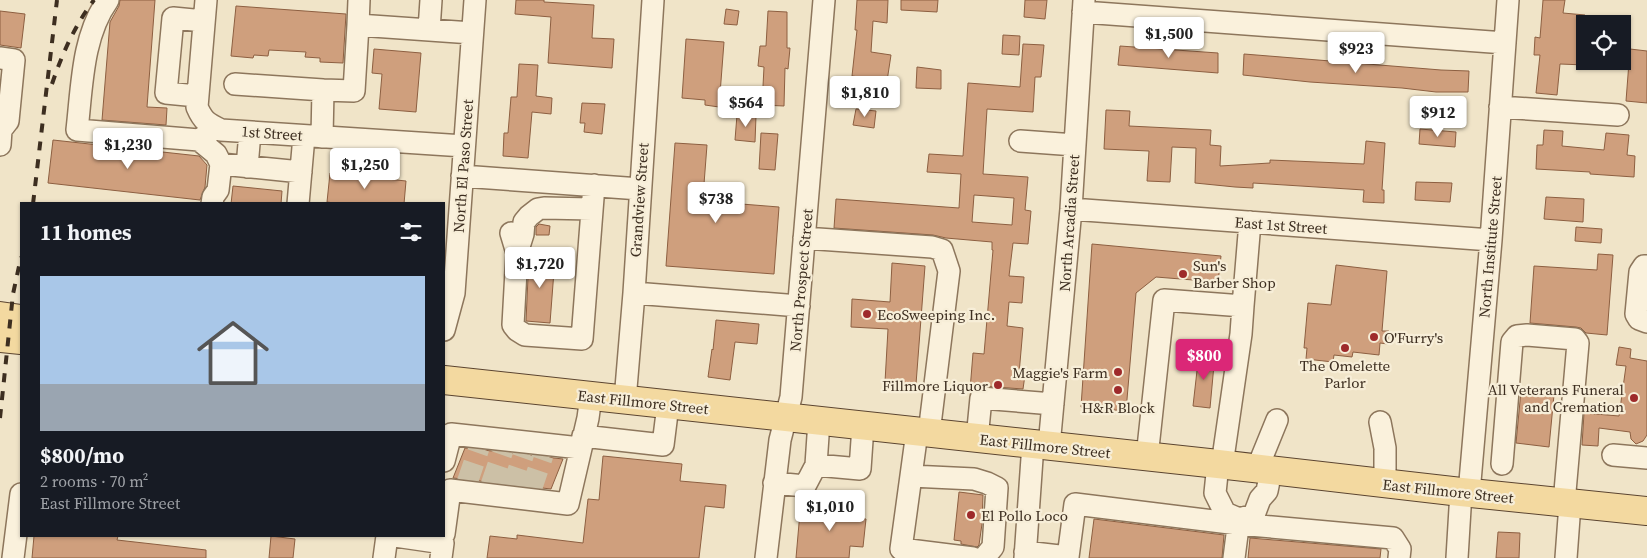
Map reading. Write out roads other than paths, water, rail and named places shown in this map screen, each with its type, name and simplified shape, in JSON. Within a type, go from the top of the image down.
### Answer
[{"type":"main road","points":[[0,316],[20,319]]},
{"type":"main road","points":[[0,338],[20,340]]},
{"type":"main road","name":"East Fillmore Street","points":[[445,380],[1465,493],[1647,511]]},
{"type":"street","name":"1st Street","points":[[108,0],[100,12],[86,56],[77,130],[206,129],[464,146]]},
{"type":"street","points":[[235,84],[354,91],[359,0]]},
{"type":"street","points":[[428,30],[431,0]]},
{"type":"street","name":"North El Paso Street","points":[[445,326],[454,293],[450,250],[462,176],[475,0]]},
{"type":"street","name":"Grandview Street","points":[[625,400],[634,294],[653,0]]},
{"type":"street","name":"North Prospect Street","points":[[766,558],[780,440],[791,397],[824,0]]},
{"type":"street","name":"North Institute Street","points":[[1457,558],[1476,412],[1491,240],[1508,0]]},
{"type":"street","points":[[1084,6],[1505,43]]},
{"type":"street","name":"North Arcadia Street","points":[[1025,555],[1041,445],[1053,404],[1071,209],[1084,6]]},
{"type":"street","points":[[198,96],[166,93],[173,18],[205,10],[198,96],[197,107],[221,164],[218,199]]},
{"type":"street","points":[[358,25],[472,33]]},
{"type":"street","points":[[0,58],[14,60],[0,144]]},
{"type":"street","points":[[298,202],[301,172],[313,136],[323,90]]},
{"type":"street","points":[[1500,107],[1618,115]]},
{"type":"street","points":[[248,167],[250,132]]},
{"type":"street","points":[[1020,141],[1075,145]]},
{"type":"street","points":[[221,164],[301,172]]},
{"type":"street","points":[[462,176],[593,198]]},
{"type":"street","points":[[513,236],[523,234],[524,222],[538,209],[640,188]]},
{"type":"street","points":[[543,197],[593,198],[582,339],[525,335],[513,325],[513,236],[521,207],[543,197]]},
{"type":"street","name":"East 1st Street","points":[[1071,209],[1491,240]]},
{"type":"street","points":[[1239,521],[1225,513],[1215,493],[1241,334],[1250,222]]},
{"type":"street","points":[[804,238],[932,247],[942,250],[948,271],[923,433],[911,476],[901,549],[973,558]]},
{"type":"street","points":[[1647,266],[1644,266],[1640,272],[1636,314],[1640,319],[1647,322]]},
{"type":"street","points":[[634,294],[798,306]]},
{"type":"street","points":[[1147,457],[1164,300],[1243,306]]},
{"type":"street","points":[[1502,464],[1512,342],[1518,336],[1527,335],[1575,339],[1578,343],[1567,503],[1566,558]]},
{"type":"street","points":[[1482,340],[1512,342]]},
{"type":"street","points":[[445,535],[456,488],[510,492],[568,504],[591,396]]},
{"type":"street","points":[[977,438],[981,398],[1053,404]]},
{"type":"street","points":[[445,457],[451,434],[481,443],[525,448],[582,442],[663,445],[668,405]]},
{"type":"street","points":[[1476,412],[1506,415]]},
{"type":"street","points":[[1239,521],[1254,515],[1260,499],[1267,491],[1264,470],[1277,420]]},
{"type":"street","points":[[774,483],[805,486],[816,464],[820,421]]},
{"type":"street","points":[[1380,422],[1385,448],[1385,484]]},
{"type":"street","points":[[816,464],[860,469],[863,426]]},
{"type":"street","points":[[1613,455],[1647,458]]},
{"type":"street","points":[[911,476],[974,480],[988,483],[997,488],[993,547],[984,558]]},
{"type":"street","points":[[13,558],[20,502]]},
{"type":"street","points":[[1025,555],[1068,557],[1075,504],[1393,538],[1400,549],[1399,558]]},
{"type":"street","points":[[1234,558],[1239,521]]},
{"type":"street","points":[[384,558],[387,537]]},
{"type":"street","points":[[402,537],[443,543]]},
{"type":"tunnel","points":[[467,483],[479,448]]},
{"type":"tunnel","points":[[491,485],[503,450]]},
{"type":"tunnel","points":[[512,488],[524,453]]},
{"type":"tunnel","points":[[531,490],[543,455]]},
{"type":"railway","points":[[33,202],[57,0]]},
{"type":"railway","points":[[52,84],[70,40],[94,0]]},
{"type":"railway","points":[[0,418],[13,294],[20,262]]},
{"type":"place","name":"Sun's Barber Shop","points":[[1183,274]]},
{"type":"place","name":"EcoSweeping Inc.","points":[[867,314]]},
{"type":"place","name":"O'Furry's","points":[[1374,337]]},
{"type":"place","name":"The Omelette Parlor","points":[[1345,348]]},
{"type":"place","name":"Maggie's Farm","points":[[1118,372]]},
{"type":"place","name":"Fillmore Liquor","points":[[998,385]]},
{"type":"place","name":"H&R Block","points":[[1118,390]]},
{"type":"place","name":"All Veterans Funeral and Cremation","points":[[1634,398]]},
{"type":"place","name":"El Pollo Loco","points":[[971,515]]}]
